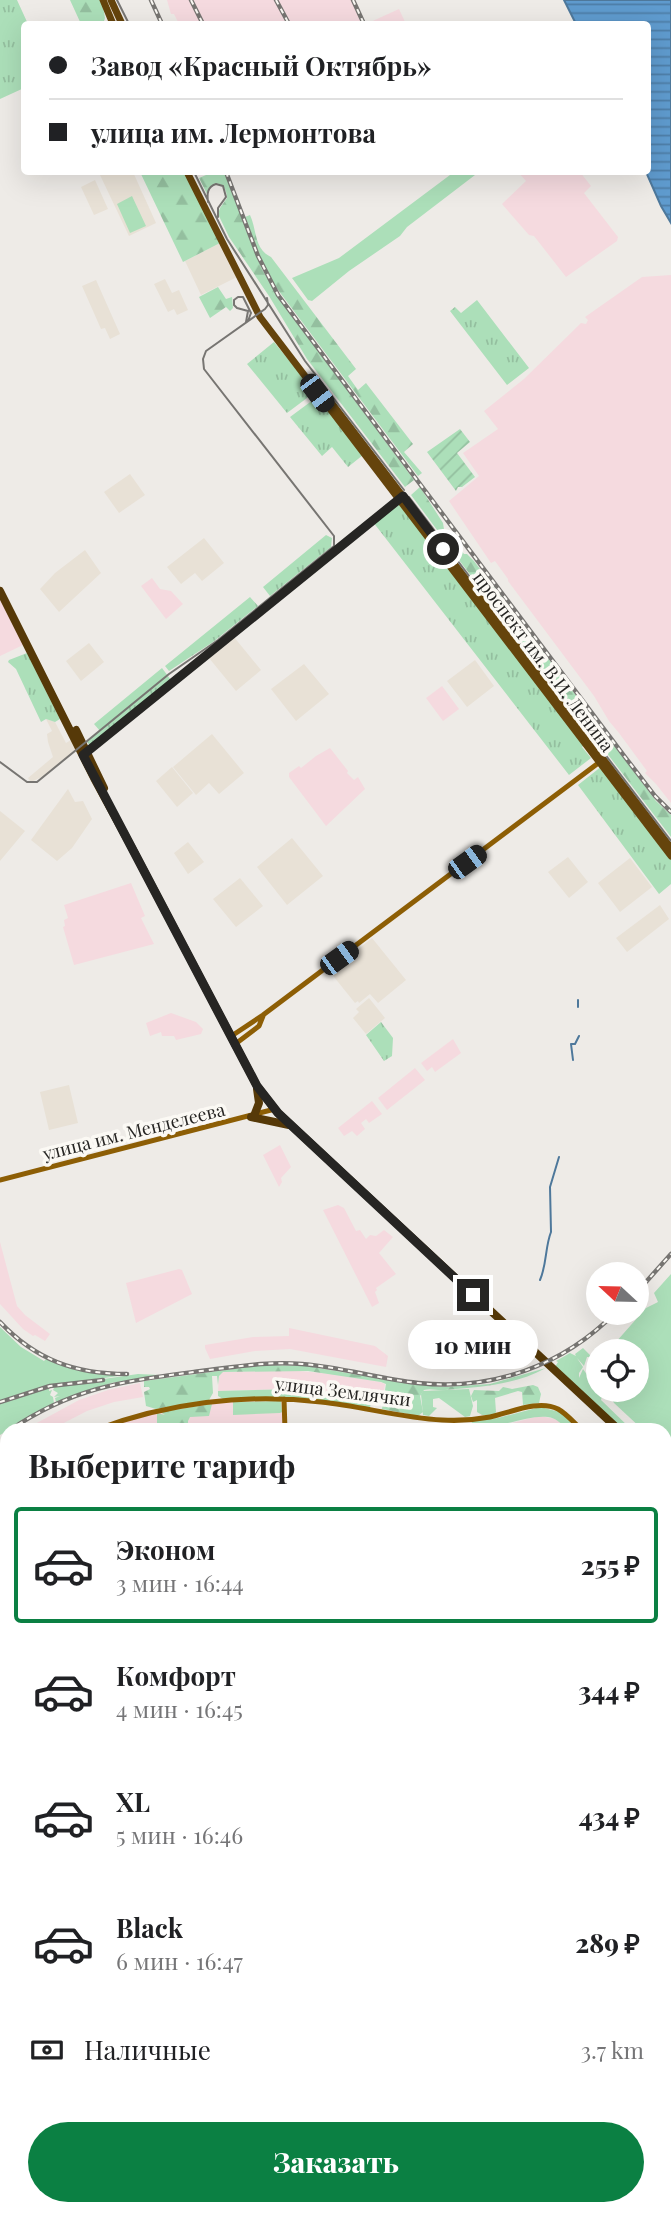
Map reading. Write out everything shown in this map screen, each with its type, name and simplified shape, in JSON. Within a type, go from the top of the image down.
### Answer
[{"type":"highway","points":[[0,589],[257,1086],[275,1109],[610,1423]]},
{"type":"highway","points":[[257,1086],[258,1103],[253,1116],[295,1128]]},
{"type":"main road","points":[[103,0],[112,21]]},
{"type":"main road","points":[[111,0],[121,21]]},
{"type":"main road","name":"проспект им. В.И. Ленина","points":[[191,175],[257,304],[319,391],[671,848]]},
{"type":"main road","points":[[85,753],[401,498]]},
{"type":"main road","points":[[232,1041],[601,760]]},
{"type":"main road","name":"проспект им. В.И. Ленина","points":[[601,760],[671,856]]},
{"type":"main road","name":"улица им. Менделеева","points":[[0,1180],[275,1109]]},
{"type":"main road","name":"улица Землячки","points":[[117,1423],[157,1410],[231,1399],[321,1402],[421,1418],[454,1420],[487,1418],[532,1407],[549,1406],[564,1413],[575,1423]]},
{"type":"main road","points":[[284,1399],[285,1423]]},
{"type":"shaded area","points":[[167,0],[355,0],[365,21],[178,21],[174,14],[171,14]]},
{"type":"shaded area","points":[[399,9],[405,21],[373,21]]},
{"type":"shaded area","points":[[100,175],[134,175],[156,223],[129,236]]},
{"type":"shaded area","points":[[521,175],[582,175],[591,186],[584,193],[618,237],[617,241],[566,277],[534,236],[529,235],[502,204],[526,181]]},
{"type":"shaded area","points":[[95,180],[108,209],[94,215],[81,187]]},
{"type":"shaded area","points":[[220,243],[237,277],[201,295],[185,261]]},
{"type":"shaded area","points":[[671,275],[671,803],[645,773],[647,771],[609,721],[594,696],[495,561],[491,563],[449,501],[479,476],[463,453],[498,429],[484,411],[524,379],[581,323],[586,324],[588,320],[585,317],[642,277]]},
{"type":"shaded area","points":[[165,279],[172,293],[179,290],[188,310],[177,315],[174,309],[168,312],[154,284]]},
{"type":"shaded area","points":[[96,280],[120,334],[110,339],[105,328],[101,329],[82,286]]},
{"type":"shaded area","points":[[130,474],[145,495],[119,513],[104,492]]},
{"type":"shaded area","points":[[204,538],[224,563],[202,581],[195,573],[181,584],[167,567]]},
{"type":"shaded area","points":[[85,550],[101,573],[59,612],[40,589],[55,573]]},
{"type":"shaded area","points":[[152,578],[160,589],[171,591],[183,604],[166,619],[141,586]]},
{"type":"shaded area","points":[[0,598],[23,645],[0,656]]},
{"type":"shaded area","points":[[234,637],[261,670],[236,691],[209,658]]},
{"type":"shaded area","points":[[89,643],[104,662],[81,681],[66,661]]},
{"type":"shaded area","points":[[475,660],[494,686],[467,707],[447,681]]},
{"type":"shaded area","points":[[304,664],[329,694],[296,721],[271,689]]},
{"type":"shaded area","points":[[442,686],[459,709],[443,721],[426,698]]},
{"type":"shaded area","points":[[46,719],[55,722],[66,743],[71,740],[76,749],[44,776],[31,782],[28,778],[53,757],[47,734],[52,731]]},
{"type":"shaded area","points":[[212,734],[244,773],[219,794],[209,783],[196,795],[173,767]]},
{"type":"shaded area","points":[[330,748],[347,773],[354,780],[358,777],[365,789],[326,826],[289,777],[289,773]]},
{"type":"shaded area","points":[[172,767],[193,793],[177,807],[156,781]]},
{"type":"shaded area","points":[[68,789],[75,802],[83,801],[92,819],[72,848],[57,861],[31,840]]},
{"type":"shaded area","points":[[0,811],[25,831],[0,861]]},
{"type":"shaded area","points":[[292,838],[323,876],[287,905],[257,867]]},
{"type":"shaded area","points":[[188,842],[204,862],[188,874],[174,853]]},
{"type":"shaded area","points":[[568,857],[588,882],[569,898],[548,872]]},
{"type":"shaded area","points":[[630,858],[652,887],[620,912],[598,883]]},
{"type":"shaded area","points":[[240,878],[263,906],[236,927],[213,899]]},
{"type":"shaded area","points":[[131,883],[145,916],[141,918],[154,944],[74,965],[63,927],[64,920],[68,918],[64,905]]},
{"type":"shaded area","points":[[660,905],[669,919],[627,952],[616,938]]},
{"type":"shaded area","points":[[372,938],[406,980],[378,1003],[370,994],[355,1003],[330,972]]},
{"type":"shaded area","points":[[369,998],[385,1018],[366,1034],[353,1018],[359,1012],[356,1009]]},
{"type":"shaded area","points":[[171,1013],[196,1022],[203,1029],[201,1034],[176,1040],[174,1036],[162,1036],[161,1032],[150,1036],[146,1023]]},
{"type":"shaded area","points":[[453,1039],[461,1053],[435,1072],[432,1067],[427,1071],[421,1063]]},
{"type":"shaded area","points":[[415,1068],[425,1080],[387,1110],[378,1098]]},
{"type":"shaded area","points":[[69,1085],[78,1123],[49,1130],[40,1092]]},
{"type":"shaded area","points":[[372,1101],[382,1114],[369,1123],[366,1119],[361,1123],[365,1129],[357,1136],[352,1131],[344,1136],[338,1128]]},
{"type":"shaded area","points":[[280,1145],[291,1167],[281,1178],[279,1187],[263,1155]]},
{"type":"shaded area","points":[[338,1205],[344,1208],[356,1231],[360,1230],[366,1239],[384,1230],[393,1237],[379,1253],[396,1274],[376,1288],[379,1303],[372,1307],[323,1210]]},
{"type":"shaded area","points":[[0,1242],[17,1306],[50,1334],[45,1341],[23,1329],[0,1304]]},
{"type":"shaded area","points":[[182,1270],[192,1294],[136,1323],[126,1283]]},
{"type":"shaded area","points":[[289,1328],[375,1346],[388,1356],[386,1367],[290,1349],[255,1351],[210,1359],[205,1348],[205,1345],[253,1337],[289,1336]]},
{"type":"shaded area","points":[[285,1370],[335,1374],[380,1382],[385,1384],[382,1403],[320,1390],[218,1391],[219,1376],[222,1372]]},
{"type":"shaded area","points":[[140,1383],[143,1397],[114,1402],[87,1411],[64,1423],[37,1423],[79,1400]]},
{"type":"shaded area","points":[[284,1399],[285,1423],[121,1423],[146,1413],[231,1400]]},
{"type":"shaded area","points":[[539,1416],[556,1419],[560,1423],[512,1423]]},
{"type":"green space","points":[[0,0],[17,0],[27,21],[21,21],[21,89],[0,99]]},
{"type":"green space","points":[[70,0],[102,0],[104,21],[80,21]]},
{"type":"green space","points":[[141,175],[186,175],[220,243],[183,262]]},
{"type":"green space","points":[[206,175],[226,175],[262,269],[281,301],[414,480],[405,487],[307,359],[229,237],[218,214],[227,198],[222,185],[212,185],[207,194],[199,178]]},
{"type":"green space","points":[[450,175],[475,175],[407,227],[400,236],[349,271],[312,301],[308,300],[292,278],[339,258]]},
{"type":"green space","points":[[132,196],[146,226],[130,233],[117,204]]},
{"type":"green space","points":[[250,215],[262,249],[271,257],[356,369],[348,376],[358,390],[366,383],[413,444],[404,452],[422,473],[418,476],[272,282],[245,217]]},
{"type":"green space","points":[[218,287],[226,299],[232,297],[233,308],[230,311],[226,307],[210,318],[199,297]]},
{"type":"green space","points":[[477,300],[529,368],[507,385],[450,311],[455,307],[461,313]]},
{"type":"green space","points":[[274,342],[315,392],[287,413],[247,364]]},
{"type":"green space","points":[[317,397],[363,455],[348,467],[332,447],[322,456],[290,417]]},
{"type":"green space","points":[[460,429],[470,442],[457,453],[475,477],[456,491],[427,452]]},
{"type":"green space","points":[[420,487],[443,523],[446,542],[411,495]]},
{"type":"green space","points":[[398,503],[585,744],[582,747],[591,758],[569,775],[373,522]]},
{"type":"green space","points":[[326,535],[332,538],[331,547],[270,596],[263,587]]},
{"type":"green space","points":[[455,542],[464,554],[474,561],[656,801],[671,815],[671,837],[449,547]]},
{"type":"green space","points":[[250,597],[258,606],[213,642],[169,671],[165,666]]},
{"type":"green space","points":[[27,653],[60,719],[55,722],[46,719],[41,722],[16,669],[8,662]]},
{"type":"green space","points":[[162,668],[171,680],[90,745],[87,742],[100,731],[94,724]]},
{"type":"green space","points":[[602,766],[671,858],[671,884],[659,894],[578,785]]},
{"type":"green space","points":[[381,1022],[393,1038],[392,1056],[384,1061],[366,1035]]},
{"type":"green space","points":[[671,1274],[671,1423],[635,1423],[613,1402],[649,1402],[649,1339],[619,1339],[631,1325],[649,1325],[649,1306],[658,1302],[654,1293]]},
{"type":"green space","points":[[0,1327],[21,1347],[44,1361],[46,1359],[86,1372],[127,1375],[50,1385],[0,1401]]},
{"type":"green space","points":[[583,1348],[586,1351],[584,1366],[577,1358],[583,1367],[579,1378],[583,1369],[586,1373],[586,1396],[555,1367],[558,1362],[556,1361],[570,1353],[576,1356]]},
{"type":"green space","points":[[264,1365],[307,1366],[410,1384],[444,1387],[490,1384],[546,1368],[497,1384],[424,1390],[420,1396],[423,1412],[418,1416],[382,1409],[386,1384],[308,1371],[223,1372],[219,1376],[218,1385],[217,1376],[212,1376],[213,1393],[209,1400],[156,1409],[146,1406],[144,1392],[150,1389],[144,1387],[144,1381]]},
{"type":"green space","points":[[138,1374],[160,1375],[111,1383],[56,1402],[55,1398],[60,1396],[54,1397],[58,1393],[53,1390],[55,1386]]},
{"type":"green space","points":[[533,1385],[538,1387],[541,1394],[539,1403],[523,1405],[522,1392],[518,1391],[495,1398],[494,1415],[477,1412],[477,1400],[473,1402],[471,1396],[474,1390],[499,1391],[503,1387],[512,1389]]},
{"type":"green space","points":[[49,1388],[49,1391],[52,1390],[50,1395],[54,1403],[20,1423],[0,1423],[0,1403]]},
{"type":"green space","points":[[299,1389],[371,1401],[370,1408],[297,1399],[223,1399],[218,1396],[218,1391]]},
{"type":"green space","points":[[469,1389],[473,1406],[470,1416],[465,1417],[439,1398],[433,1399],[433,1407],[437,1408],[429,1416],[423,1415],[423,1391]]},
{"type":"green space","points":[[281,1401],[280,1413],[233,1415],[233,1402]]},
{"type":"green space","points":[[592,1402],[603,1402],[625,1423],[615,1423]]},
{"type":"green space","points":[[212,1404],[209,1416],[190,1417],[188,1423],[157,1423],[157,1413],[165,1415],[160,1412]]},
{"type":"green space","points":[[540,1407],[560,1412],[571,1422],[560,1423],[553,1418],[540,1417],[509,1423],[472,1423]]},
{"type":"water","points":[[564,0],[671,0],[671,223],[647,175],[651,175],[651,21],[574,21]]},
{"type":"waterway","points":[[578,1000],[578,1007]]},
{"type":"waterway","points":[[573,1060],[571,1044],[575,1044],[579,1036]]},
{"type":"waterway","points":[[540,1280],[551,1232],[550,1187],[559,1157]]},
{"type":"tram line","points":[[117,0],[128,21]]},
{"type":"tram line","points":[[195,175],[227,239],[305,361],[404,490]]},
{"type":"tram line","points":[[208,202],[209,189],[216,184],[223,186],[226,197],[218,208],[218,217]]},
{"type":"tram line","points":[[246,322],[248,311],[234,305],[234,300],[238,297],[243,297],[251,313],[248,321]]},
{"type":"tram line","points":[[0,762],[27,782],[37,782],[169,674],[218,640],[334,546],[334,536],[204,369],[206,351],[265,309],[268,305],[267,298]]},
{"type":"tram line","points":[[409,497],[671,841]]},
{"type":"railway","points":[[151,0],[161,21]]},
{"type":"railway","points":[[191,0],[202,21]]},
{"type":"railway","points":[[276,0],[287,21]]},
{"type":"railway","points":[[353,0],[363,21]]},
{"type":"railway","points":[[227,175],[258,256],[278,295],[625,757],[671,812]]},
{"type":"railway","points":[[649,1279],[671,1254]]},
{"type":"railway","points":[[0,1322],[28,1346],[57,1362],[90,1371],[127,1374]]},
{"type":"railway","points":[[21,1423],[79,1395],[125,1382],[252,1365],[289,1363],[418,1383],[473,1383],[525,1371],[550,1360],[573,1347],[602,1325]]},
{"type":"railway","points":[[0,1402],[50,1386],[103,1380]]},
{"type":"route","points":[[443,549],[403,496],[83,755],[257,1086],[278,1113],[473,1295]]}]
